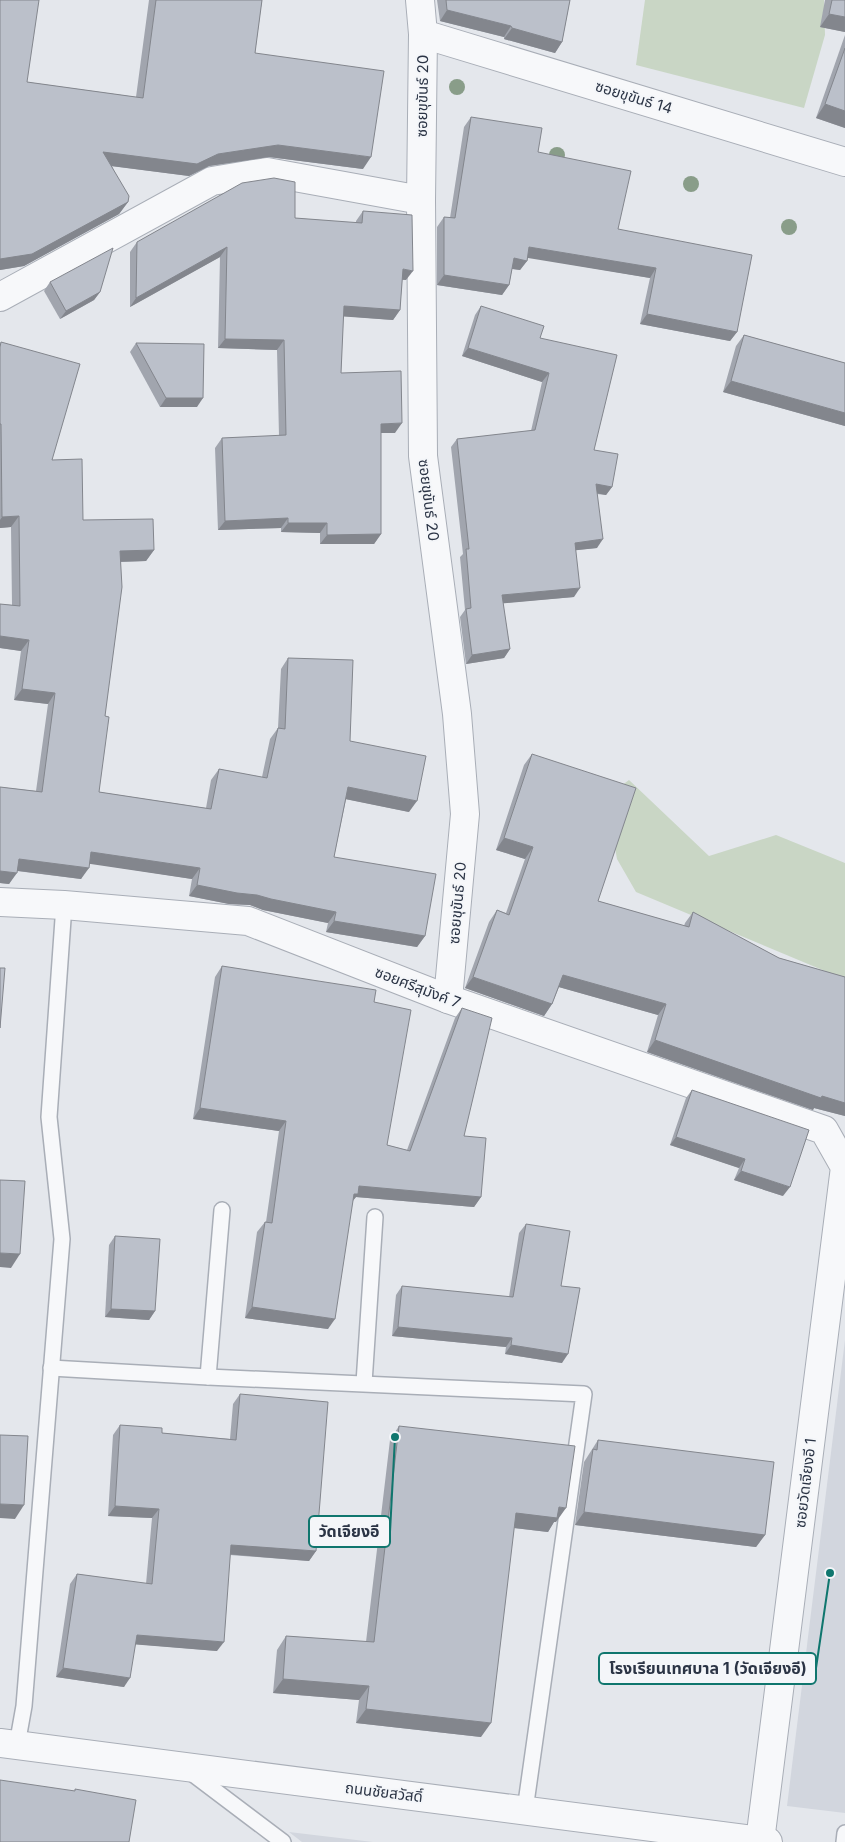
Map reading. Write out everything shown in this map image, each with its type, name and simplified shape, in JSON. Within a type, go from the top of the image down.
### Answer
[{"type":"street","name":"ซอยขุขันธ์ 20","points":[[420,0],[423,34],[421,200],[423,456],[457,714],[465,814],[448,998]]},
{"type":"street","name":"ซอยขุขันธ์ 14","points":[[423,34],[845,162]]},
{"type":"street","points":[[0,297],[212,181],[266,172],[421,200]]},
{"type":"street","name":"ซอยศรีสุมังค์ 7","points":[[0,902],[64,905],[248,921],[448,998],[824,1130]]},
{"type":"street","name":"ซอยวัดเจียงอี 1","points":[[764,1841],[845,1166],[824,1130]]},
{"type":"street","name":"ถนนชัยสวัสดิ์","points":[[8,1744],[764,1841]]},
{"type":"lane","points":[[8,1744],[24,1706],[62,1239],[49,1117],[64,905]]},
{"type":"lane","points":[[208,1377],[222,1210]]},
{"type":"lane","points":[[364,1383],[374,1216]]},
{"type":"lane","points":[[52,1368],[584,1394],[525,1810]]},
{"type":"lane","points":[[182,1766],[283,1842]]},
{"type":"lane","points":[[844,1842],[845,1834]]},
{"type":"shaded area","points":[[845,1340],[845,1813],[787,1806]]},
{"type":"shaded area","points":[[289,1832],[373,1842],[302,1842]]},
{"type":"green space","points":[[645,0],[824,0],[825,35],[804,108],[636,65]]},
{"type":"green space","points":[[629,780],[709,856],[776,835],[845,863],[845,981],[636,892],[617,859],[606,797]]},
{"type":"building","points":[[0,0],[39,0],[27,82],[143,98],[156,0],[262,0],[255,53],[384,71],[371,157],[278,145],[218,154],[197,164],[103,152],[129,196],[128,202],[32,254],[0,259]]},
{"type":"building","points":[[446,0],[570,0],[562,42],[512,28],[511,26],[447,10]]},
{"type":"building","points":[[832,0],[845,0],[845,17],[829,14]]},
{"type":"building","points":[[845,48],[845,111],[825,104]]},
{"type":"building","points":[[471,117],[542,128],[538,152],[631,171],[618,229],[752,255],[737,332],[647,314],[656,268],[529,247],[527,261],[514,258],[509,285],[444,275],[444,217],[455,218]]},
{"type":"building","points":[[274,178],[295,182],[295,218],[362,223],[363,211],[412,215],[413,271],[403,269],[400,310],[344,306],[341,373],[401,371],[402,423],[381,424],[381,534],[327,535],[327,523],[288,523],[288,518],[225,521],[222,438],[286,435],[284,340],[225,339],[227,247],[136,298],[137,242],[242,183]]},
{"type":"building","points":[[113,248],[100,292],[66,311],[50,282]]},
{"type":"building","points":[[481,306],[544,326],[540,338],[617,355],[594,450],[618,454],[612,487],[596,484],[603,539],[575,543],[580,588],[502,595],[510,649],[472,655],[466,609],[471,608],[466,549],[469,549],[457,439],[535,430],[549,373],[468,348]]},
{"type":"building","points":[[744,335],[845,363],[845,413],[731,381]]},
{"type":"building","points":[[1,342],[80,364],[52,460],[82,459],[83,520],[153,519],[154,550],[120,551],[122,587],[105,716],[109,717],[99,792],[211,809],[219,769],[267,778],[278,728],[285,729],[288,658],[353,660],[350,741],[426,756],[417,801],[348,787],[334,857],[436,874],[425,936],[334,921],[336,912],[257,895],[197,885],[200,868],[91,852],[89,868],[19,859],[17,873],[0,871],[0,787],[42,792],[55,693],[22,689],[29,640],[0,636],[0,604],[20,606],[19,516],[2,517]]},
{"type":"building","points":[[136,343],[204,344],[203,398],[166,398]]},
{"type":"building","points":[[532,754],[636,788],[598,901],[689,927],[693,912],[779,958],[845,977],[845,1103],[822,1096],[821,1098],[655,1040],[666,1004],[563,975],[552,1004],[473,977],[497,910],[509,915],[533,847],[504,838]]},
{"type":"building","points":[[222,966],[376,990],[374,1002],[411,1010],[387,1145],[410,1151],[462,1008],[492,1018],[464,1136],[486,1138],[481,1197],[359,1186],[358,1194],[354,1194],[335,1319],[252,1307],[265,1222],[272,1223],[286,1121],[200,1108]]},
{"type":"building","points":[[0,968],[5,968],[0,1028]]},
{"type":"building","points":[[692,1090],[809,1130],[790,1187],[741,1171],[745,1159],[676,1137]]},
{"type":"building","points":[[0,1180],[25,1181],[20,1254],[0,1253]]},
{"type":"building","points":[[526,1224],[570,1231],[561,1286],[580,1288],[568,1354],[511,1345],[512,1338],[398,1327],[402,1286],[513,1297]]},
{"type":"building","points":[[115,1236],[160,1239],[155,1311],[111,1309]]},
{"type":"building","points":[[240,1394],[328,1402],[316,1551],[231,1545],[224,1642],[137,1635],[130,1678],[63,1668],[77,1574],[152,1584],[159,1509],[115,1506],[120,1425],[162,1428],[162,1433],[236,1440]]},
{"type":"building","points":[[399,1426],[575,1446],[566,1508],[559,1507],[557,1518],[516,1513],[491,1723],[366,1709],[369,1686],[283,1679],[286,1636],[374,1642]]},
{"type":"building","points":[[0,1435],[28,1436],[24,1505],[0,1504]]},
{"type":"building","points":[[598,1440],[774,1462],[765,1535],[584,1512],[593,1449],[597,1450]]},
{"type":"building","points":[[0,1780],[75,1791],[75,1789],[136,1800],[129,1842],[0,1842]]},
{"type":"place","name":"วัดเจียงอี","points":[[395,1437]]},
{"type":"place","name":"โรงเรียนเทศบาล 1 (วัดเจียงอี)","points":[[830,1573]]}]
